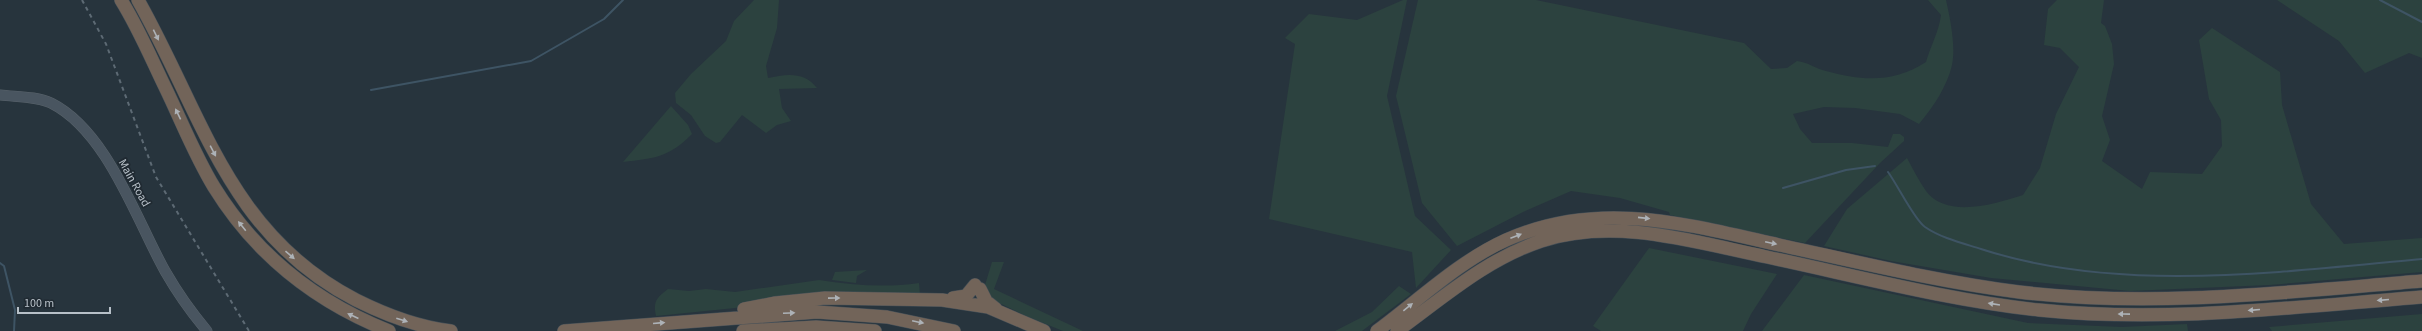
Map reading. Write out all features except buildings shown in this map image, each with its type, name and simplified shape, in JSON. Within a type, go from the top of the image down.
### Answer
[{"type":"highway","points":[[121,0],[208,176],[242,227],[276,263],[320,297],[347,313],[389,331]]},
{"type":"highway","points":[[138,0],[223,171],[253,216],[266,231],[304,267],[343,293],[396,318],[425,327],[451,331]]},
{"type":"highway","points":[[1377,331],[1459,268],[1506,240],[1568,222],[1610,217],[1667,221],[1968,284],[2064,296],[2150,300],[2205,298],[2422,281]]},
{"type":"highway","points":[[1398,331],[1470,276],[1504,256],[1558,237],[1614,230],[1673,237],[1970,300],[2042,310],[2117,314],[2184,314],[2422,297]]},
{"type":"highway","points":[[942,300],[966,296],[977,287],[986,301],[1001,312]]},
{"type":"highway","points":[[685,321],[775,303],[825,298],[942,300],[977,304],[1001,312],[1044,331]]},
{"type":"highway","points":[[564,331],[817,312],[887,317],[954,331]]},
{"type":"highway","points":[[743,331],[816,327],[876,331]]},
{"type":"main road","name":"Main Road","points":[[0,95],[49,102],[71,117],[88,134],[122,186],[166,272],[207,331]]},
{"type":"green space","points":[[754,0],[779,0],[777,28],[766,66],[768,78],[781,75],[801,76],[817,88],[779,89],[782,108],[791,121],[777,125],[766,133],[742,115],[720,142],[716,143],[705,136],[691,115],[676,103],[675,93],[691,74],[726,41],[734,21]]},
{"type":"green space","points":[[1403,0],[1407,0],[1387,96],[1415,216],[1451,250],[1416,288],[1412,252],[1269,219],[1295,44],[1285,38],[1309,14],[1357,20]]},
{"type":"green space","points":[[1418,0],[1536,0],[1744,43],[1771,69],[1787,68],[1797,61],[1822,70],[1852,77],[1878,78],[1902,74],[1926,62],[1937,32],[1941,15],[1928,0],[1946,0],[1952,32],[1953,57],[1950,73],[1943,89],[1919,124],[1900,114],[1855,108],[1824,107],[1793,114],[1800,129],[1812,143],[1852,143],[1888,147],[1893,134],[1900,134],[1904,137],[1904,141],[1880,163],[1805,243],[1670,215],[1669,212],[1620,198],[1571,191],[1523,212],[1457,246],[1422,203],[1396,96]]},
{"type":"green space","points":[[2057,0],[2104,0],[2101,23],[2105,26],[2112,44],[2114,64],[2102,116],[2110,140],[2102,161],[2142,189],[2150,172],[2202,174],[2222,146],[2221,120],[2209,99],[2199,40],[2212,28],[2280,72],[2282,105],[2311,204],[2344,244],[2422,238],[2422,272],[2269,285],[2130,291],[1991,278],[1891,261],[1824,246],[1847,209],[1907,158],[1926,191],[1935,200],[1946,205],[1972,207],[1999,202],[2023,195],[2040,168],[2056,114],[2079,67],[2060,48],[2044,45],[2048,9]]},
{"type":"green space","points":[[2277,0],[2422,0],[2422,58],[2409,53],[2365,73],[2339,41]]},
{"type":"green space","points":[[671,106],[688,125],[692,134],[676,148],[660,156],[623,162]]},
{"type":"green space","points":[[1649,248],[1777,274],[1751,314],[1743,331],[1601,331],[1593,326]]},
{"type":"green space","points":[[992,262],[1004,262],[994,289],[1083,331],[1063,331],[1026,316],[993,300],[985,285]]},
{"type":"green space","points":[[867,270],[857,276],[856,283],[832,280],[835,272]]},
{"type":"green space","points":[[1804,275],[2028,323],[2122,327],[2187,324],[2188,331],[1762,331]]},
{"type":"green space","points":[[819,280],[869,285],[906,285],[919,283],[920,295],[792,298],[735,308],[656,316],[656,301],[668,289],[689,291],[706,289],[735,292]]},
{"type":"green space","points":[[1399,286],[1411,294],[1362,331],[1335,331],[1372,312]]},
{"type":"green space","points":[[2422,314],[2422,331],[2272,331],[2269,327]]},
{"type":"waterway","points":[[371,90],[531,61],[604,19],[623,0]]},
{"type":"waterway","points":[[2380,0],[2422,22]]},
{"type":"waterway","points":[[1783,188],[1846,170],[1875,166]]},
{"type":"waterway","points":[[1888,172],[1916,218],[1931,231],[1981,249],[2034,263],[2088,271],[2144,275],[2200,276],[2313,269],[2422,259]]},
{"type":"waterway","points":[[0,263],[4,266],[15,310],[14,331]]},
{"type":"railway","points":[[82,0],[106,44],[156,177],[249,331]]}]
